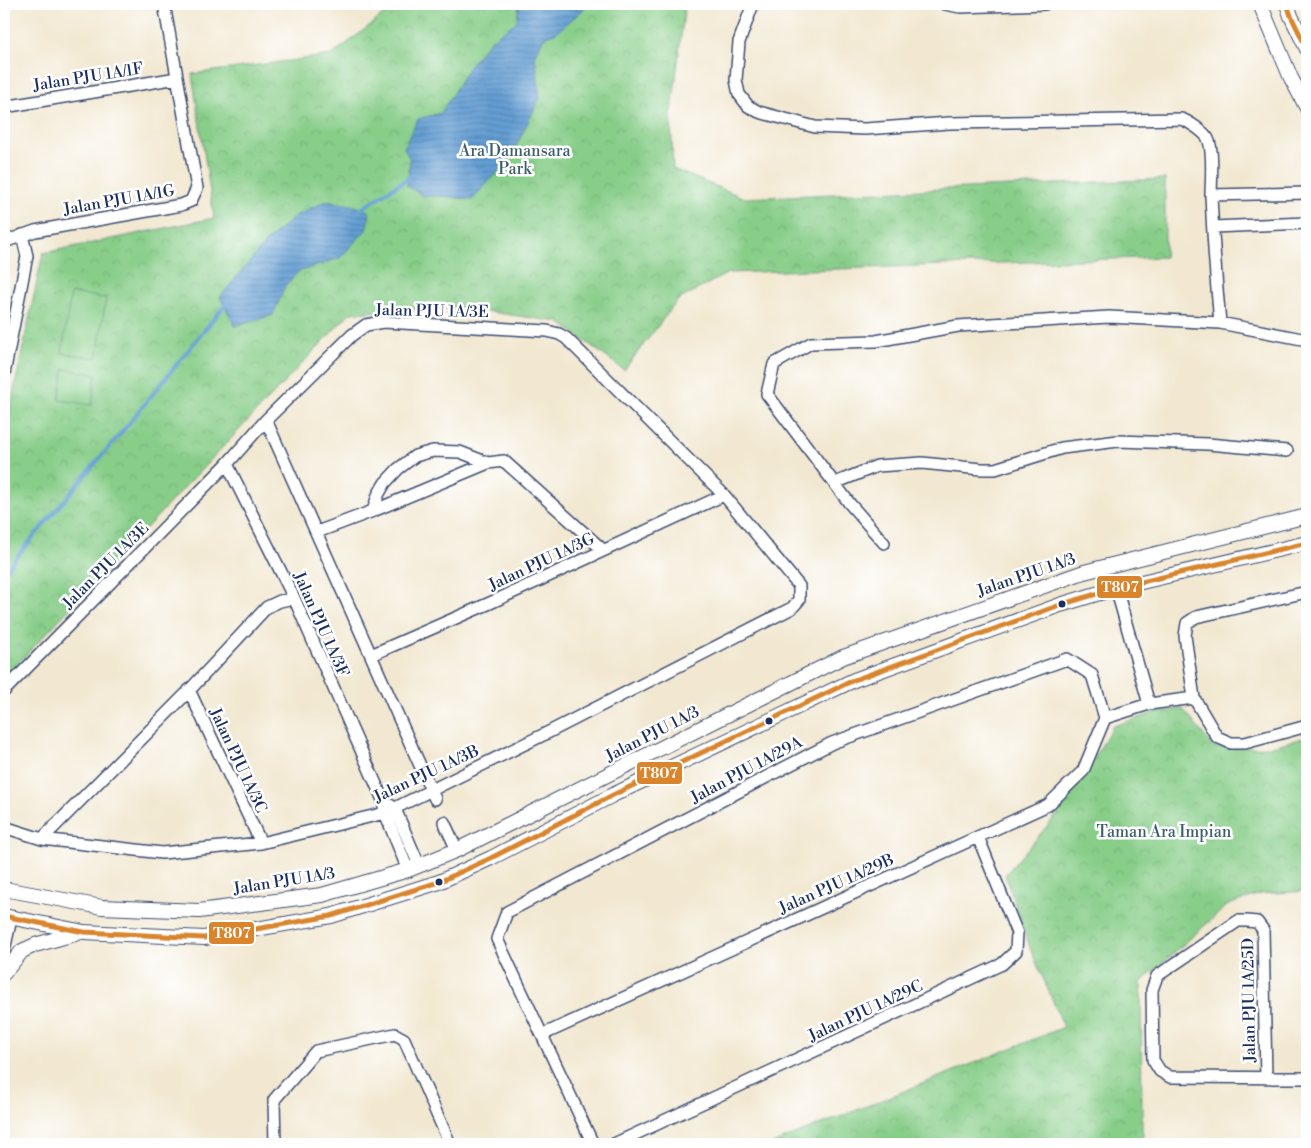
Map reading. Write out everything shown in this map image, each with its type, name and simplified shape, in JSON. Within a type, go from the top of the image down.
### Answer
[{"type":"street","name":"Jalan PJU 1A/1G","points":[[4,242],[35,231],[182,205],[191,201],[197,188],[164,4]]},
{"type":"street","points":[[753,4],[739,42],[736,80],[738,94],[748,106],[759,112],[815,127],[866,129],[949,124],[1181,119],[1187,121],[1208,137],[1211,152],[1214,254],[1220,323]]},
{"type":"street","points":[[945,4],[960,8],[1045,4]]},
{"type":"street","points":[[1260,4],[1290,78],[1307,108]]},
{"type":"street","points":[[1287,4],[1290,16],[1307,49]]},
{"type":"street","name":"Jalan PJU 1A/1F","points":[[4,107],[177,78]]},
{"type":"street","points":[[1211,195],[1307,193]]},
{"type":"street","points":[[1213,227],[1307,223]]},
{"type":"street","points":[[4,374],[27,256],[22,236]]},
{"type":"street","points":[[884,543],[850,504],[767,394],[774,364],[810,343],[876,341],[958,326],[1109,317],[1220,323],[1307,340]]},
{"type":"street","name":"Jalan PJU 1A/3E","points":[[4,691],[227,464],[266,420],[352,334],[366,325],[383,322],[547,331],[566,338],[724,495],[799,586],[799,600]]},
{"type":"street","points":[[266,420],[433,794]]},
{"type":"street","points":[[835,483],[876,466],[922,463],[981,469],[995,468],[1062,448],[1118,441],[1208,444],[1288,451]]},
{"type":"street","points":[[373,511],[378,495],[385,483],[398,469],[415,456],[432,451],[460,452],[488,463]]},
{"type":"street","points":[[317,532],[488,463],[504,461],[603,550]]},
{"type":"street","name":"Jalan PJU 1A/3F","points":[[227,464],[294,598],[414,868]]},
{"type":"street","name":"Jalan PJU 1A/3G","points":[[371,655],[490,603],[724,495]]},
{"type":"street","name":"Jalan PJU 1A/3","points":[[4,889],[102,907],[199,911],[322,895],[414,868],[457,850],[843,657],[1084,572],[1307,516]]},
{"type":"street","points":[[8,918],[84,932],[204,938],[331,916],[439,882],[491,858],[615,794],[854,680],[1060,605],[1116,588],[1307,543]]},
{"type":"street","points":[[1116,588],[1149,704]]},
{"type":"street","points":[[1307,592],[1196,617],[1187,623],[1185,636],[1194,698],[1217,737],[1231,743],[1245,743],[1307,726]]},
{"type":"street","points":[[42,839],[189,690],[267,607],[280,601],[294,598]]},
{"type":"street","name":"Jalan PJU 1A/3B","points":[[4,827],[42,839],[162,853],[260,843],[390,811],[433,794],[551,731],[792,608],[799,600]]},
{"type":"street","name":"Jalan PJU 1A/29A","points":[[542,1035],[497,940],[507,912],[832,743],[1067,659],[1092,675],[1105,718]]},
{"type":"street","name":"Jalan PJU 1A/3C","points":[[189,690],[260,843]]},
{"type":"street","points":[[1105,718],[1149,704],[1194,698]]},
{"type":"street","name":"Jalan PJU 1A/29B","points":[[542,1035],[1048,806],[1083,771],[1105,718]]},
{"type":"street","points":[[444,822],[457,850]]},
{"type":"street","name":"Jalan PJU 1A/29C","points":[[614,1144],[1002,964],[1016,951],[1017,933],[978,837]]},
{"type":"street","points":[[4,906],[10,914],[4,950]]},
{"type":"street","name":"Jalan PJU 1A/25D","points":[[1238,922],[1256,922],[1263,930],[1266,1078],[1170,1077],[1160,1071],[1153,1060],[1152,990],[1157,976],[1238,922]]},
{"type":"street","points":[[4,973],[22,951],[54,938],[84,932]]},
{"type":"street","points":[[275,1144],[274,1100],[316,1052],[395,1034],[404,1039],[450,1144]]},
{"type":"street","points":[[542,1035],[593,1144]]},
{"type":"street","points":[[1266,1078],[1307,1078]]},
{"type":"green space","name":"Ara Damansara Park","points":[[397,4],[685,4],[671,118],[673,169],[745,198],[1165,179],[1165,257],[728,273],[678,300],[624,370],[559,322],[457,307],[350,313],[4,678],[4,437],[43,253],[214,218],[192,74],[332,55]]},
{"type":"green space","points":[[71,293],[106,298],[97,358],[62,353]]},
{"type":"green space","points":[[64,369],[96,374],[92,405],[59,400]]},
{"type":"green space","name":"Taman Ara Impian","points":[[1183,709],[1214,748],[1268,747],[1307,737],[1307,891],[1260,894],[1228,905],[1141,982],[1142,1129],[1145,1144],[772,1144],[1064,1027],[1030,948],[1005,875],[1067,803],[1113,726],[1157,712]]},
{"type":"water","points":[[519,4],[587,4],[586,7],[557,32],[544,37],[535,55],[540,98],[510,158],[472,200],[446,196],[424,196],[407,186],[410,159],[404,148],[418,119],[441,113],[470,65],[490,41],[517,21]]},
{"type":"water","points":[[326,201],[351,205],[370,212],[366,230],[340,258],[298,272],[285,286],[273,315],[235,326],[220,297],[267,241],[297,215]]},
{"type":"waterway","points":[[358,211],[408,178],[411,174]]},
{"type":"waterway","points":[[4,572],[228,303]]},
{"type":"transit line","name":"T807","points":[[1287,4],[1307,49]]},
{"type":"transit line","name":"T807","points":[[4,916],[84,932],[204,938],[331,916],[439,882],[491,858],[615,794],[854,680],[1060,605],[1116,588],[1307,543]]}]
